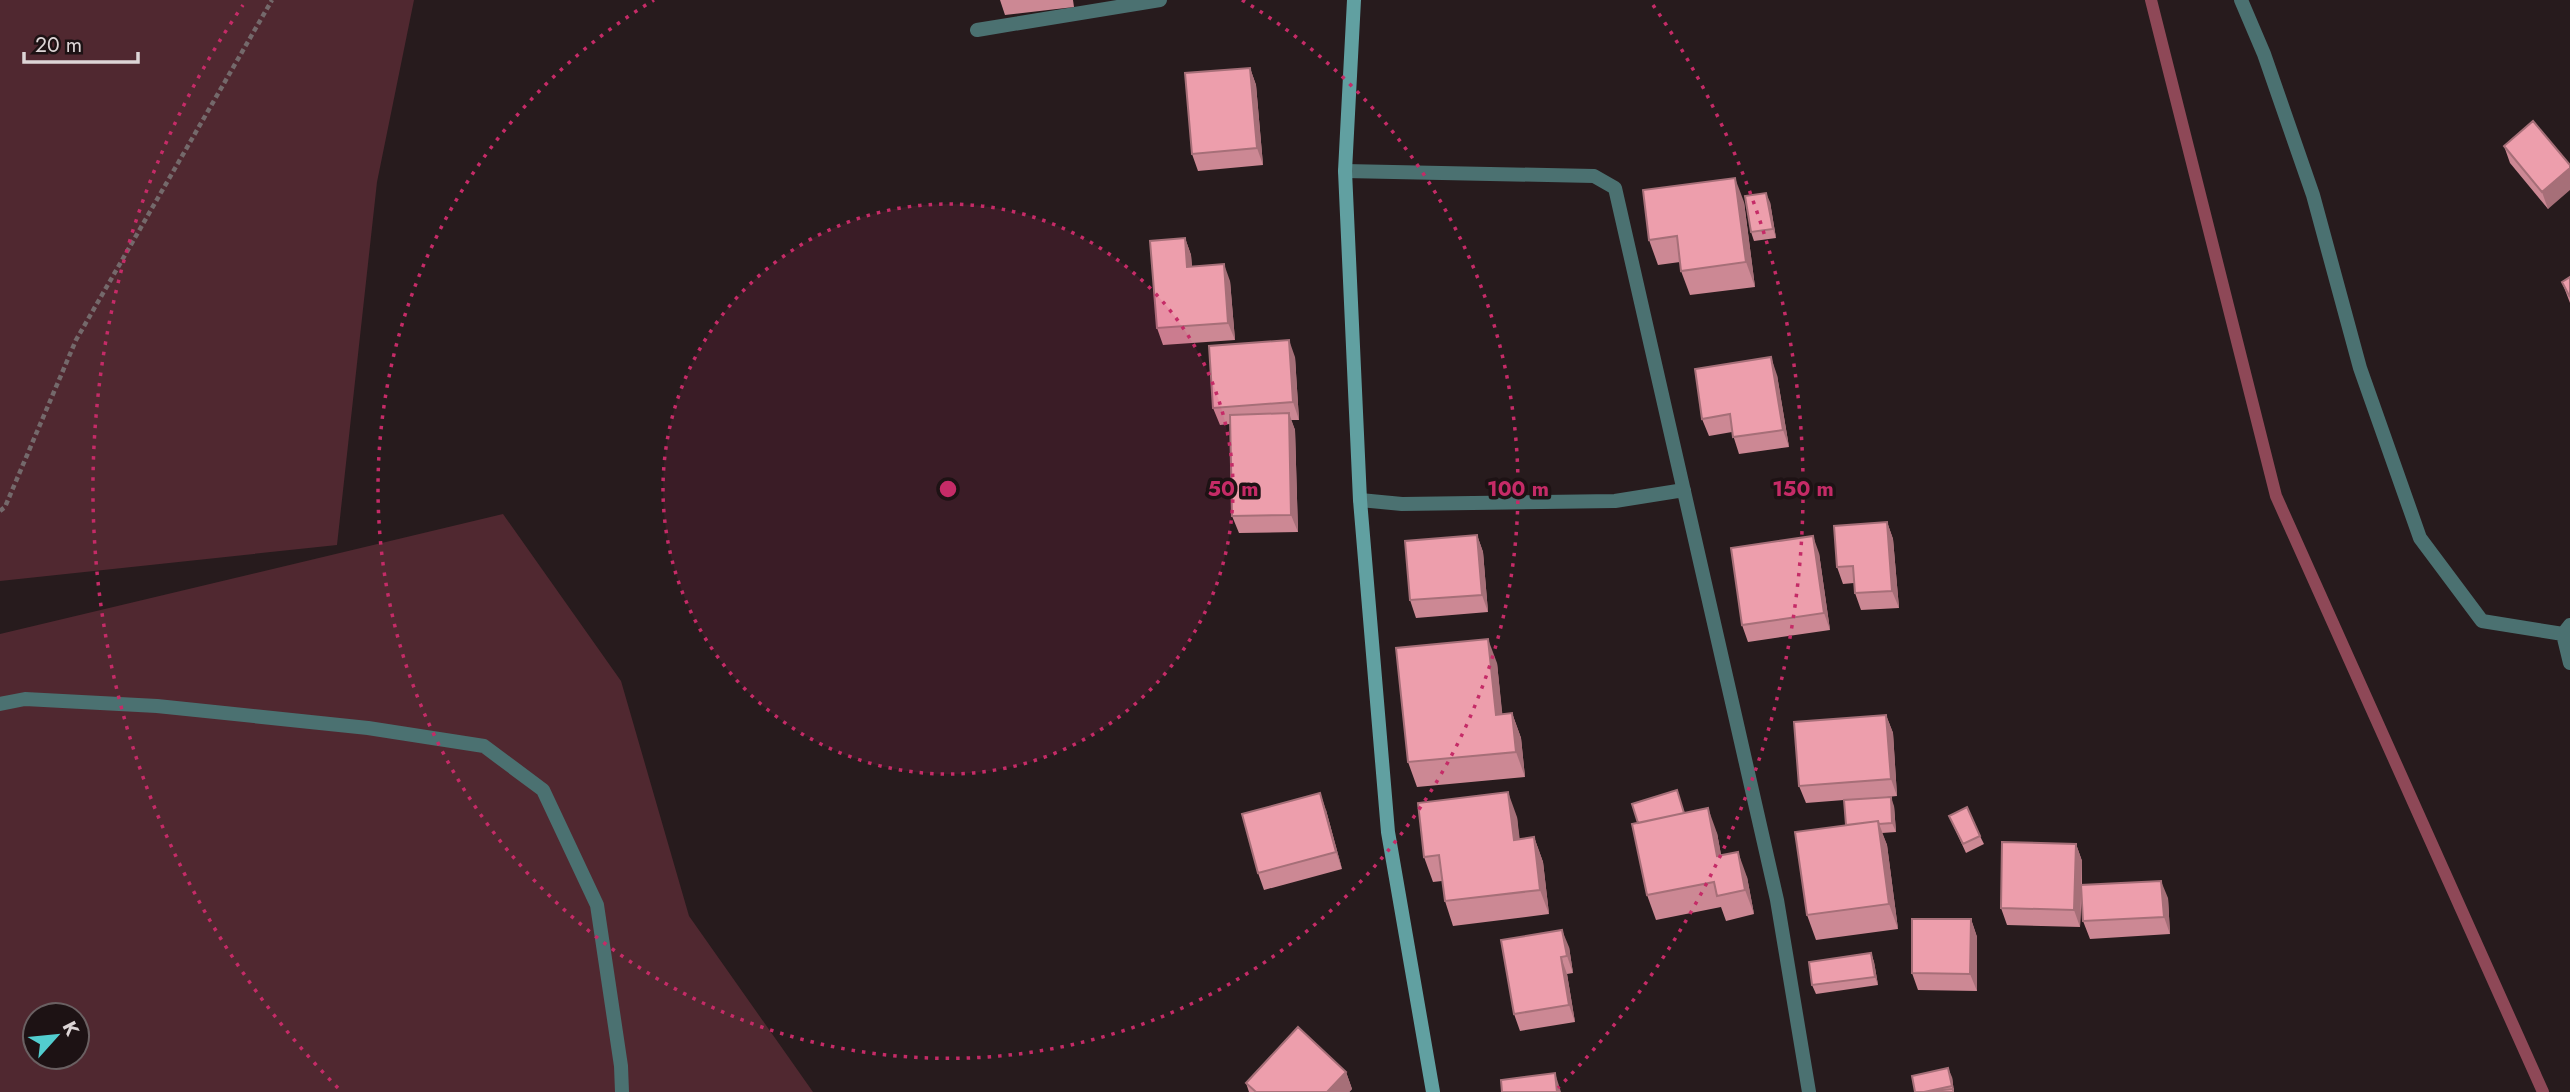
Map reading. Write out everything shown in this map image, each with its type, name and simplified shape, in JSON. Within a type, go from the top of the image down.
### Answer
[{"type":"street","points":[[977,30],[1160,0]]},
{"type":"street","points":[[1354,0],[1345,171],[1360,500],[1388,832],[1433,1092]]},
{"type":"street","points":[[2241,0],[2313,195],[2360,368],[2420,538],[2482,621],[2566,629],[2570,663]]},
{"type":"street","points":[[1345,171],[1594,176],[1615,188],[1777,900],[1809,1092]]},
{"type":"street","points":[[1360,500],[1402,504],[1591,502],[1684,490]]},
{"type":"street","points":[[0,704],[25,699],[157,706],[368,728],[484,746],[542,790],[597,905],[621,1066],[622,1092]]},
{"type":"path","points":[[0,511],[5,507],[76,340],[272,0]]},
{"type":"shaded area","points":[[0,0],[414,0],[377,182],[337,545],[0,581]]},
{"type":"shaded area","points":[[503,514],[621,681],[689,916],[813,1092],[0,1092],[0,634]]},
{"type":"building","points":[[1250,68],[1257,148],[1192,154],[1185,73]]},
{"type":"building","points":[[2533,121],[2570,165],[2570,168],[2542,192],[2504,146]]},
{"type":"building","points":[[1735,178],[1746,262],[1681,271],[1677,236],[1649,240],[1643,190]]},
{"type":"building","points":[[1766,193],[1773,229],[1751,232],[1745,196]]},
{"type":"building","points":[[1185,238],[1187,267],[1224,264],[1228,323],[1157,328],[1150,241]]},
{"type":"building","points":[[2570,277],[2570,297],[2562,282]]},
{"type":"building","points":[[1289,340],[1293,402],[1213,408],[1209,346]]},
{"type":"building","points":[[1771,357],[1783,430],[1733,437],[1730,414],[1702,419],[1695,369]]},
{"type":"building","points":[[1289,413],[1291,515],[1232,516],[1230,415]]},
{"type":"building","points":[[1887,522],[1892,591],[1855,593],[1853,566],[1837,567],[1834,526]]},
{"type":"building","points":[[1477,535],[1482,595],[1410,600],[1405,541]]},
{"type":"building","points":[[1813,536],[1824,613],[1742,625],[1731,548]]},
{"type":"building","points":[[1488,639],[1496,715],[1512,713],[1516,752],[1408,762],[1396,648]]},
{"type":"building","points":[[1886,715],[1891,779],[1799,786],[1794,722]]},
{"type":"building","points":[[1677,790],[1684,813],[1638,823],[1632,804]]},
{"type":"building","points":[[1508,792],[1514,840],[1534,837],[1540,890],[1445,901],[1439,855],[1424,857],[1418,803]]},
{"type":"building","points":[[1320,793],[1336,852],[1258,873],[1242,814]]},
{"type":"building","points":[[1891,797],[1892,823],[1879,824],[1878,821],[1846,825],[1844,800]]},
{"type":"building","points":[[1967,807],[1980,836],[1963,844],[1949,816]]},
{"type":"building","points":[[1708,808],[1717,856],[1738,852],[1745,890],[1717,896],[1714,882],[1647,895],[1632,824]]},
{"type":"building","points":[[1878,821],[1889,904],[1807,915],[1795,832]]},
{"type":"building","points":[[2002,842],[2076,844],[2074,910],[2001,908]]},
{"type":"building","points":[[2161,881],[2164,917],[2083,921],[2081,885]]},
{"type":"building","points":[[1912,919],[1971,919],[1970,974],[1912,973]]},
{"type":"building","points":[[1562,930],[1567,956],[1561,957],[1569,1005],[1514,1014],[1501,940]]},
{"type":"building","points":[[1871,953],[1875,977],[1812,985],[1809,962]]},
{"type":"building","points":[[1298,1027],[1346,1072],[1327,1092],[1256,1092],[1246,1083]]},
{"type":"building","points":[[1948,1068],[1952,1086],[1915,1092],[1912,1076]]},
{"type":"building","points":[[1555,1073],[1557,1092],[1502,1092],[1501,1080]]},
{"type":"building","points":[[1953,1089],[1953,1092],[1922,1092]]},
{"type":"waterway","points":[[2151,0],[2276,496],[2543,1092]]}]
